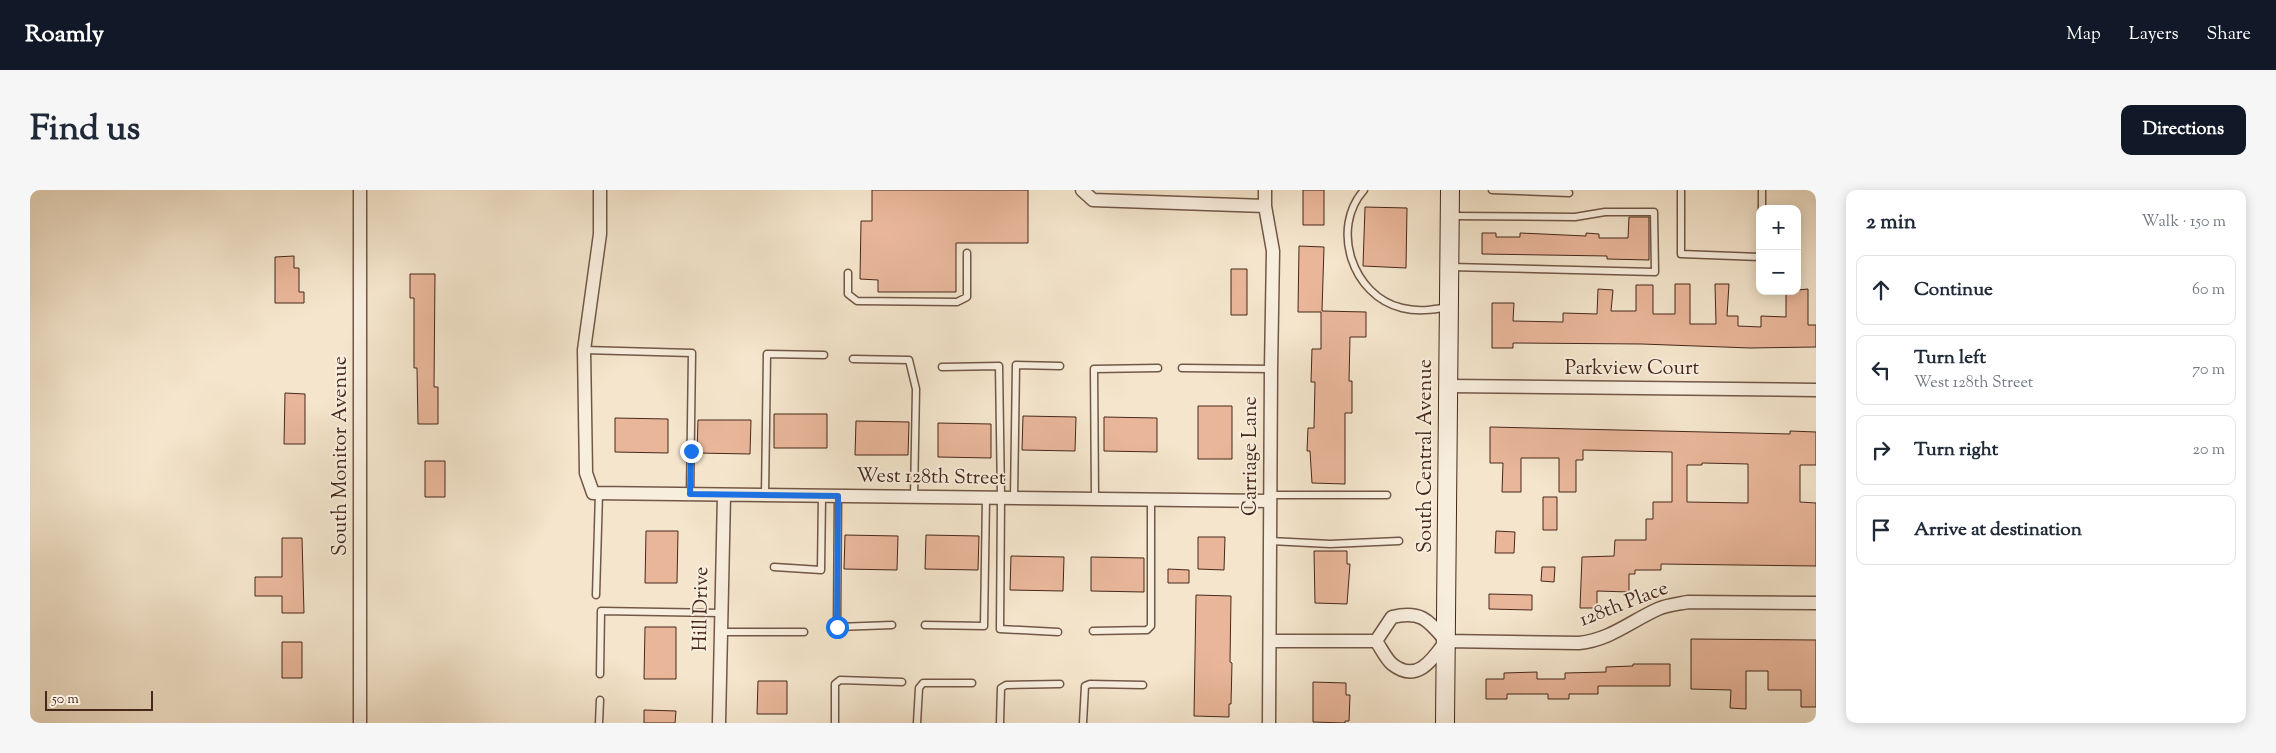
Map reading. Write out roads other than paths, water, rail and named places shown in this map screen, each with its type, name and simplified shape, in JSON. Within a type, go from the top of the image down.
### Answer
[{"type":"street","name":"South Monitor Avenue","points":[[360,190],[360,723]]},
{"type":"street","points":[[596,493],[586,473],[584,350],[600,234],[600,190]]},
{"type":"street","points":[[1082,190],[1093,200],[1265,206]]},
{"type":"street","name":"Carriage Lane","points":[[1265,190],[1265,206],[1273,251],[1269,723]]},
{"type":"street","name":"South Central Avenue","points":[[1445,723],[1450,190]]},
{"type":"street","name":"Parkview Court","points":[[1448,386],[1816,390]]},
{"type":"street","name":"West 128th Street","points":[[596,493],[1095,499],[1270,498]]},
{"type":"street","name":"Hill Drive","points":[[719,723],[724,495]]},
{"type":"street","name":"128th Place","points":[[1446,641],[1590,642],[1613,634],[1658,608],[1688,602],[1816,603]]},
{"type":"street","points":[[1407,614],[1418,616],[1430,622],[1446,641],[1430,663],[1419,670],[1404,670],[1392,664],[1376,641],[1392,617],[1407,614]]},
{"type":"street","points":[[1270,641],[1376,641]]},
{"type":"lane","points":[[1364,190],[1351,212],[1347,236],[1351,260],[1362,281],[1379,298],[1401,308],[1425,311],[1449,306]]},
{"type":"lane","points":[[1492,190],[1569,193]]},
{"type":"lane","points":[[1681,190],[1681,254],[1756,257]]},
{"type":"lane","points":[[1762,190],[1762,205]]},
{"type":"lane","points":[[1449,267],[1655,272],[1654,212],[1605,212],[1575,217],[1450,216]]},
{"type":"lane","points":[[848,273],[848,294],[857,301],[957,302],[967,297],[967,253]]},
{"type":"lane","points":[[584,350],[692,353],[690,494]]},
{"type":"lane","points":[[765,496],[767,354],[824,355]]},
{"type":"lane","points":[[852,360],[909,360],[916,389],[914,497]]},
{"type":"lane","points":[[1058,632],[1000,629],[1016,365],[1060,366]]},
{"type":"lane","points":[[942,367],[999,366],[1008,498]]},
{"type":"lane","points":[[1095,499],[1094,369],[1158,368]]},
{"type":"lane","points":[[1182,368],[1271,369]]},
{"type":"lane","points":[[596,493],[596,595]]},
{"type":"lane","points":[[1270,498],[1387,495]]},
{"type":"lane","points":[[774,567],[821,570],[822,496]]},
{"type":"lane","points":[[838,496],[837,627],[892,625]]},
{"type":"lane","points":[[925,625],[984,626],[986,498]]},
{"type":"lane","points":[[1092,631],[1147,630],[1151,626],[1151,499]]},
{"type":"lane","points":[[1270,541],[1330,544],[1399,541]]},
{"type":"lane","points":[[600,674],[601,612],[721,613]]},
{"type":"lane","points":[[720,632],[804,632]]},
{"type":"lane","points":[[835,723],[836,684],[840,680],[902,682]]},
{"type":"lane","points":[[918,723],[919,688],[923,683],[972,683]]},
{"type":"lane","points":[[1000,723],[1001,688],[1006,685],[1060,684]]},
{"type":"lane","points":[[1084,723],[1085,686],[1090,684],[1143,685]]},
{"type":"lane","points":[[599,723],[600,700]]}]
